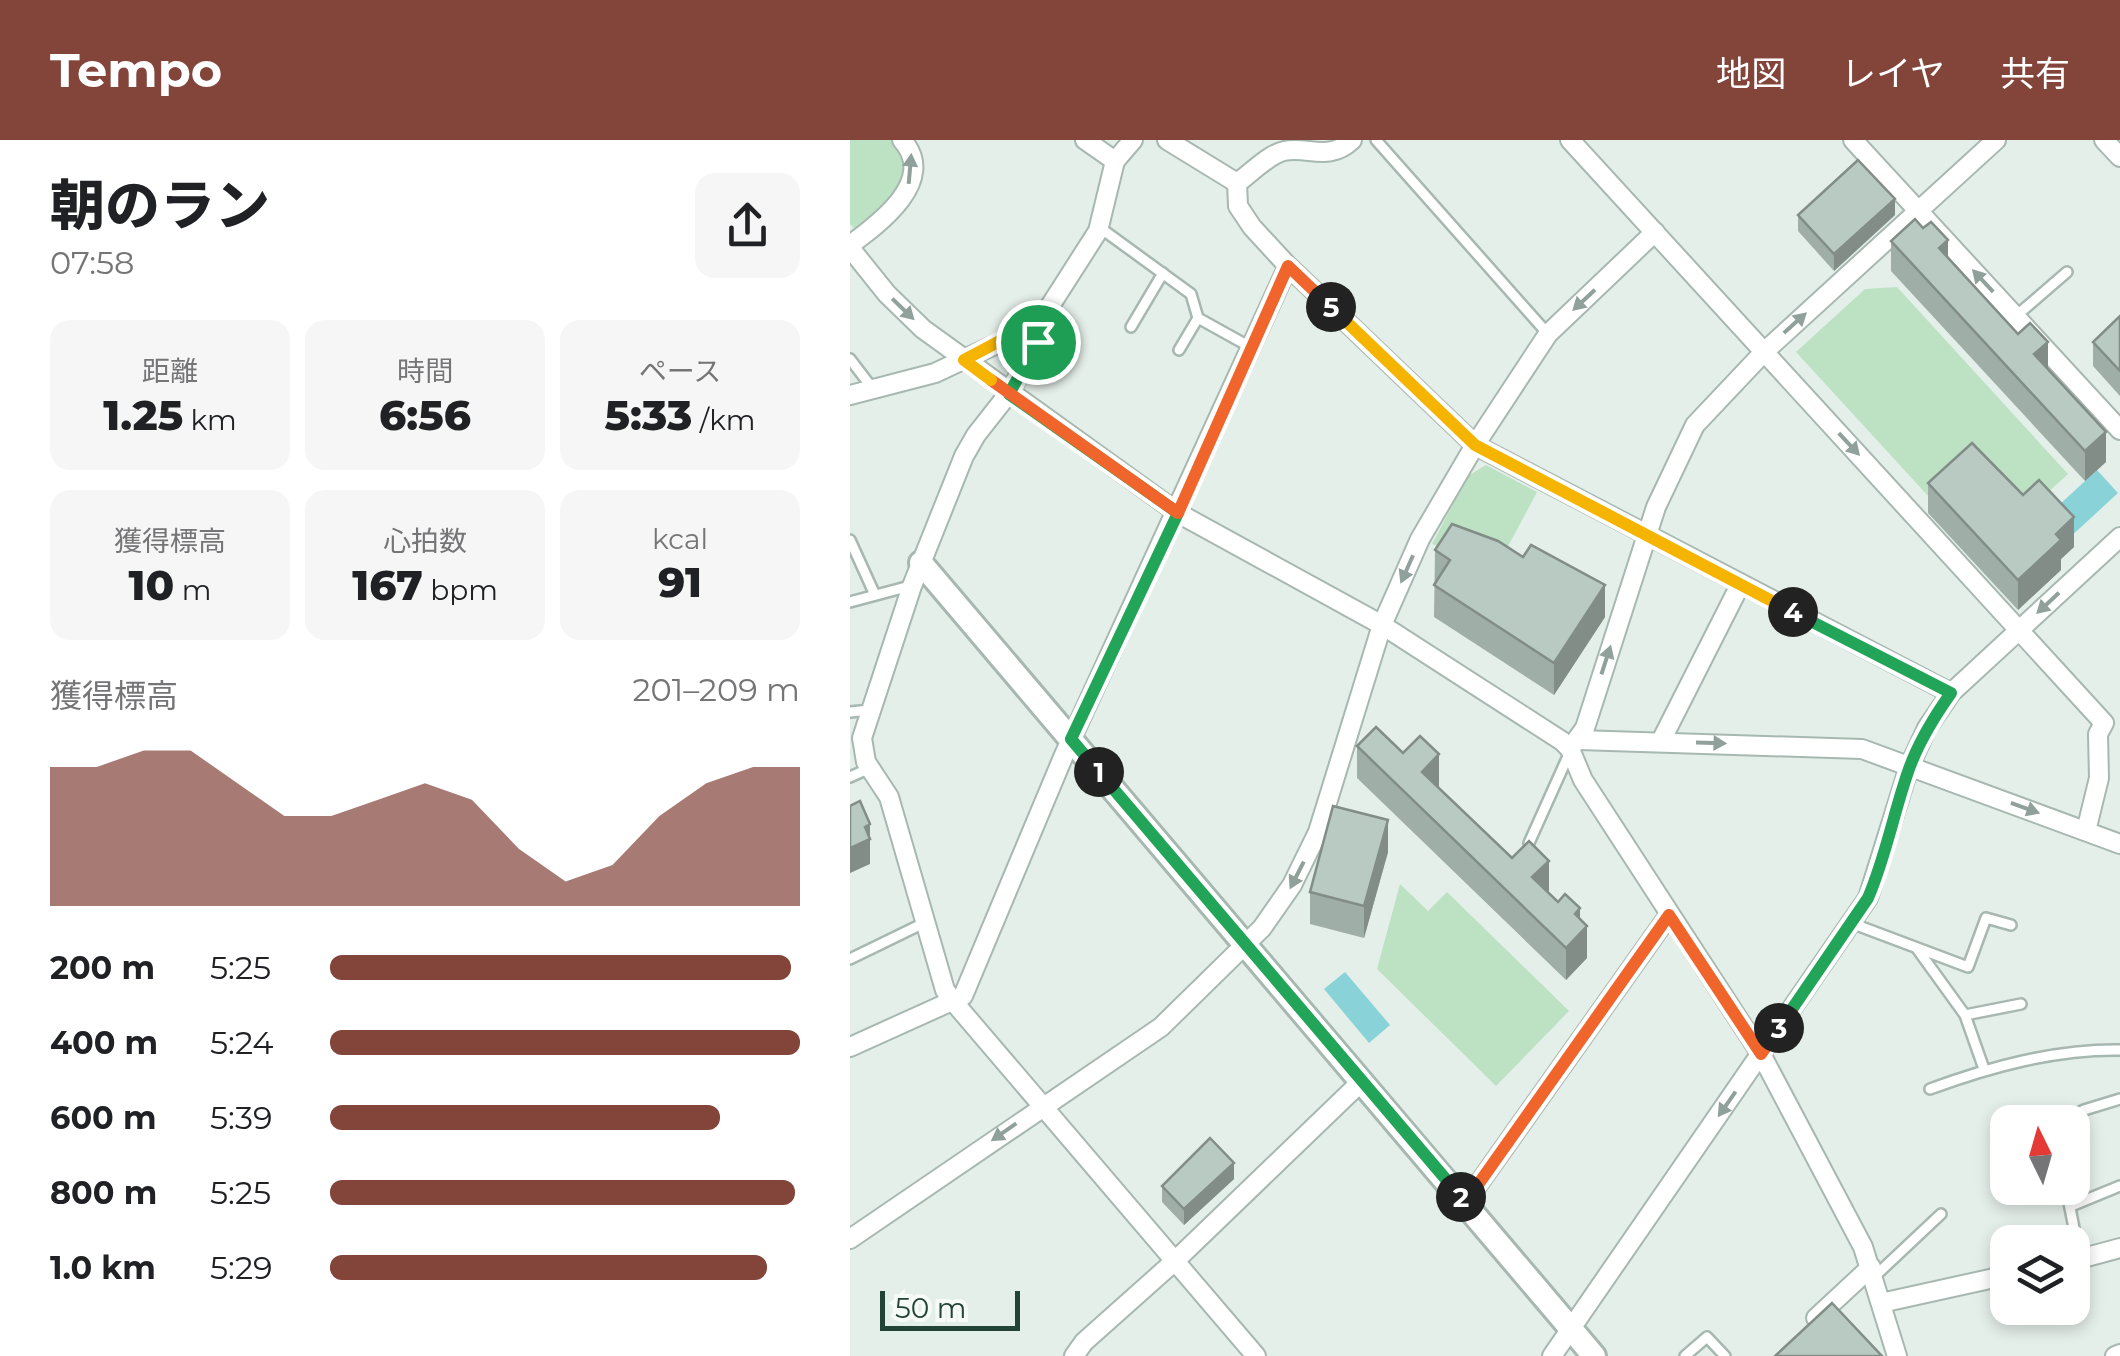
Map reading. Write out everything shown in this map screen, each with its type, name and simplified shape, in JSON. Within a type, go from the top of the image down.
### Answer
[{"type":"street","points":[[902,140],[912,152],[912,180],[876,226],[850,247],[898,305],[1009,394],[1178,513],[1382,625],[1562,740],[1574,745],[1662,741],[1862,749],[2120,844]]},
{"type":"street","points":[[1085,140],[1115,161]]},
{"type":"street","points":[[1133,140],[1115,161],[1099,227],[1043,318],[1038,342],[1009,394],[964,456],[912,586],[862,738],[870,768],[889,797],[952,1000],[1256,1356]]},
{"type":"street","points":[[1168,140],[1237,183]]},
{"type":"street","points":[[1237,183],[1282,151],[1320,154],[1346,146],[1352,140]]},
{"type":"street","points":[[1570,140],[2104,723],[2098,734],[2099,778],[2086,830]]},
{"type":"street","points":[[1853,140],[2120,430]]},
{"type":"street","points":[[1897,1356],[1872,1272],[1761,1054],[1583,780],[1574,745],[1667,478],[1696,425],[1764,352],[1996,140]]},
{"type":"street","points":[[2104,140],[2120,157]]},
{"type":"street","points":[[1237,183],[1238,206],[1288,266],[1475,445],[1951,693]]},
{"type":"street","points":[[850,1238],[1161,1027],[1248,946],[1292,886],[1318,832],[1382,625],[1420,539],[1475,445],[1548,334],[1655,232]]},
{"type":"street","points":[[850,1048],[963,996],[1071,739],[1178,513],[1288,266]]},
{"type":"street","points":[[850,395],[874,391],[964,360],[1043,318]]},
{"type":"street","points":[[1552,1356],[1851,923],[1878,874],[1909,767],[1927,728],[1951,693],[2120,536]]},
{"type":"street","points":[[922,563],[1594,1356]]},
{"type":"street","points":[[1662,741],[1740,585]]},
{"type":"street","points":[[1465,1203],[1669,915]]},
{"type":"street","points":[[1074,1356],[1084,1342],[1362,1082]]},
{"type":"street","points":[[2090,1256],[2120,1248]]},
{"type":"street","points":[[1802,1330],[1872,1272]]},
{"type":"street","points":[[1881,1303],[1990,1279]]},
{"type":"lane","points":[[1376,140],[1548,334]]},
{"type":"lane","points":[[1099,227],[1191,294],[1198,318],[1252,348]]},
{"type":"lane","points":[[2016,316],[2066,272]]},
{"type":"lane","points":[[1131,327],[1162,273]]},
{"type":"lane","points":[[1180,350],[1198,318]]},
{"type":"lane","points":[[850,359],[874,391]]},
{"type":"lane","points":[[850,540],[875,594]]},
{"type":"lane","points":[[850,602],[912,586]]},
{"type":"lane","points":[[850,712],[870,710]]},
{"type":"lane","points":[[1530,842],[1574,745]]},
{"type":"lane","points":[[850,777],[870,768]]},
{"type":"lane","points":[[1851,923],[1968,967],[1986,918],[2011,924]]},
{"type":"lane","points":[[850,960],[926,922]]},
{"type":"lane","points":[[1916,948],[1965,1015],[1984,1069]]},
{"type":"lane","points":[[1965,1015],[2021,1004]]},
{"type":"lane","points":[[1930,1089],[1984,1069],[2090,1050],[2120,1050]]},
{"type":"lane","points":[[2090,1108],[2120,1099]]},
{"type":"lane","points":[[2073,1225],[2071,1206],[2120,1186]]},
{"type":"lane","points":[[1872,1272],[1942,1214]]},
{"type":"lane","points":[[1685,1356],[1707,1337],[1725,1356]]},
{"type":"green space","points":[[850,140],[892,140],[905,167],[904,179],[890,201],[857,231],[850,224]]},
{"type":"green space","points":[[1897,287],[2068,474],[2023,515],[1929,497],[1796,352],[1865,289]]},
{"type":"green space","points":[[1486,465],[1537,492],[1497,567],[1432,544],[1468,476]]},
{"type":"green space","points":[[1400,884],[1428,911],[1447,892],[1569,1011],[1496,1086],[1377,969]]},
{"type":"water","points":[[2097,470],[2118,493],[2067,540],[2046,517]]},
{"type":"water","points":[[1345,972],[1390,1025],[1369,1043],[1324,989]]},
{"type":"building","points":[[1858,160],[1895,199],[1834,254],[1798,215]]},
{"type":"building","points":[[1915,219],[1923,228],[1931,222],[1948,240],[1939,248],[2018,334],[2030,323],[2048,342],[2034,354],[2106,432],[2085,451],[1891,241]]},
{"type":"building","points":[[2120,316],[2120,371],[2093,342]]},
{"type":"building","points":[[1972,443],[2023,495],[2039,480],[2074,517],[2056,534],[2061,540],[2018,580],[1928,483]]},
{"type":"building","points":[[1452,524],[1498,541],[1523,557],[1531,545],[1605,585],[1554,663],[1434,585],[1450,560],[1435,550]]},
{"type":"building","points":[[1376,727],[1403,753],[1420,736],[1439,754],[1422,772],[1512,858],[1529,841],[1549,861],[1532,877],[1558,902],[1565,894],[1580,908],[1575,914],[1587,926],[1566,948],[1357,746]]},
{"type":"building","points":[[860,801],[870,824],[865,827],[870,839],[850,848],[850,806]]},
{"type":"building","points":[[1333,806],[1388,820],[1364,906],[1310,892]]},
{"type":"building","points":[[1210,1138],[1234,1163],[1184,1209],[1162,1186]]},
{"type":"building","points":[[1832,1303],[1882,1356],[1775,1356]]},
{"type":"route","points":[[1038,342],[1009,394],[1178,513],[1071,739],[1465,1203],[1669,915],[1761,1054],[1868,898],[1909,767],[1927,728],[1951,693],[1475,445],[1288,266],[1178,513],[1064,432],[1009,394],[964,360],[1043,318],[1038,342]]}]
